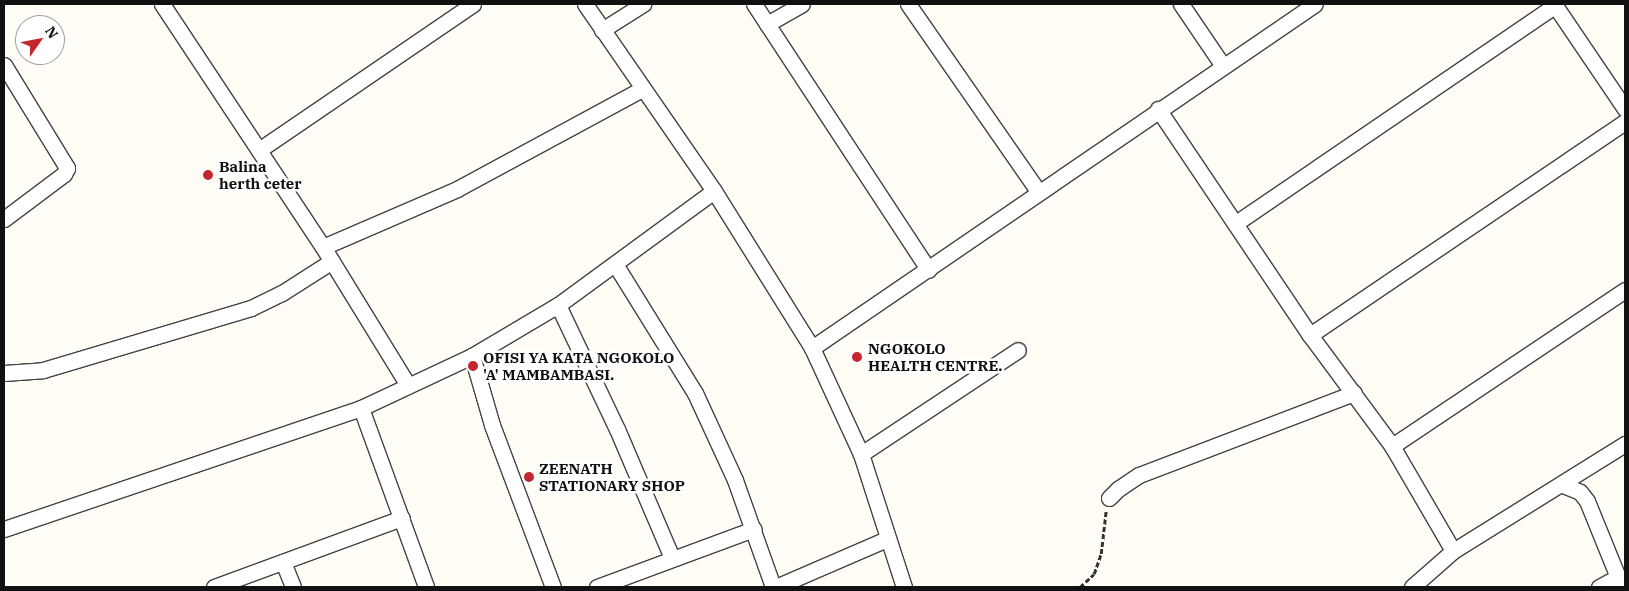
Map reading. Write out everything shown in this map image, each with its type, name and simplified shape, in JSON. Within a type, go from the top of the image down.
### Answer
[{"type":"street","points":[[162,4],[323,247],[408,385]]},
{"type":"street","points":[[259,150],[473,4]]},
{"type":"street","points":[[585,4],[714,191],[812,348],[861,454],[904,587]]},
{"type":"street","points":[[602,30],[643,4]]},
{"type":"street","points":[[754,4],[929,270]]},
{"type":"street","points":[[768,24],[802,4]]},
{"type":"street","points":[[908,4],[1038,191]]},
{"type":"street","points":[[1181,4],[1223,66]]},
{"type":"street","points":[[812,348],[929,270],[1038,191],[1158,109],[1316,4]]},
{"type":"street","points":[[1236,223],[1555,4],[1625,109]]},
{"type":"street","points":[[4,65],[67,168],[64,174],[4,219]]},
{"type":"street","points":[[323,247],[457,190],[642,89]]},
{"type":"street","points":[[1158,109],[1310,335],[1392,446],[1453,551]]},
{"type":"street","points":[[1310,335],[1625,122]]},
{"type":"street","points":[[4,529],[361,408],[472,356],[558,305],[714,191]]},
{"type":"street","points":[[4,373],[43,370],[251,308],[282,293],[332,261]]},
{"type":"street","points":[[615,264],[695,393],[754,529],[774,587],[887,539]]},
{"type":"street","points":[[1392,446],[1625,290]]},
{"type":"street","points":[[558,305],[617,429],[672,558]]},
{"type":"street","points":[[861,454],[1018,350]]},
{"type":"street","points":[[472,356],[492,424],[552,587]]},
{"type":"street","points":[[1109,498],[1118,488],[1140,474],[1354,393]]},
{"type":"street","points":[[361,408],[426,587]]},
{"type":"street","points":[[1412,587],[1453,551],[1622,448]]},
{"type":"street","points":[[1563,485],[1580,492],[1587,501],[1620,582],[1599,587]]},
{"type":"street","points":[[214,587],[402,518]]},
{"type":"street","points":[[597,587],[754,529]]},
{"type":"street","points":[[283,562],[293,587]]},
{"type":"path","points":[[1080,587],[1094,574],[1101,554],[1109,498]]},
{"type":"place","name":"Balina herth ceter","points":[[208,175]]},
{"type":"place","name":"NGOKOLO HEALTH CENTRE.","points":[[857,357]]},
{"type":"place","name":"OFISI YA KATA NGOKOLO 'A' MAMBAMBASI.","points":[[473,366]]},
{"type":"place","name":"ZEENATH STATIONARY SHOP","points":[[529,477]]}]
